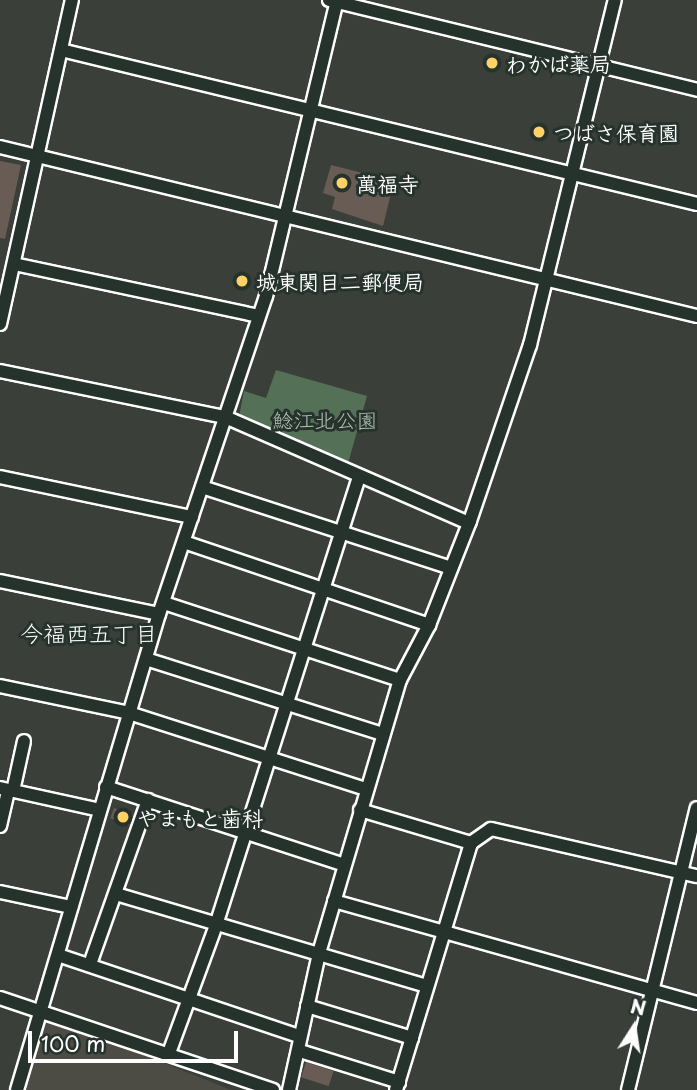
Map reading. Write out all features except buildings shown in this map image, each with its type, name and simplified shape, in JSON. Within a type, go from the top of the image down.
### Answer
[{"type":"street","points":[[0,324],[72,0]]},
{"type":"street","points":[[289,1090],[300,1051],[299,1036],[319,953],[382,734],[400,680],[429,625],[469,523],[530,345],[615,0]]},
{"type":"street","points":[[17,1090],[129,713],[259,316],[334,1],[697,90]]},
{"type":"street","points":[[61,50],[697,204]]},
{"type":"street","points":[[0,147],[697,316]]},
{"type":"street","points":[[14,264],[259,316]]},
{"type":"street","points":[[0,371],[225,417],[469,523]]},
{"type":"street","points":[[0,477],[192,517]]},
{"type":"street","points":[[169,1053],[216,926],[359,477]]},
{"type":"street","points":[[202,487],[451,568]]},
{"type":"street","points":[[184,542],[429,625]]},
{"type":"street","points":[[0,581],[162,608],[400,680]]},
{"type":"street","points":[[146,659],[382,734]]},
{"type":"street","points":[[0,686],[129,713],[366,789]]},
{"type":"street","points":[[0,826],[7,790],[24,741]]},
{"type":"street","points":[[106,787],[344,866]]},
{"type":"street","points":[[7,790],[100,810]]},
{"type":"street","points":[[90,964],[148,800]]},
{"type":"street","points":[[628,1090],[697,808]]},
{"type":"street","points":[[360,810],[471,843]]},
{"type":"street","points":[[300,1051],[398,1088],[427,986],[446,936],[471,843],[491,829],[697,876]]},
{"type":"street","points":[[0,892],[71,907]]},
{"type":"street","points":[[116,894],[216,926],[319,953],[427,986]]},
{"type":"street","points":[[334,901],[446,936],[697,1003]]},
{"type":"street","points":[[58,955],[299,1036]]},
{"type":"street","points":[[0,998],[43,1008],[273,1090]]},
{"type":"street","points":[[307,1006],[412,1038]]},
{"type":"shaded area","points":[[47,1016],[231,1090],[25,1090]]},
{"type":"green space","name":"鯰江北公園","points":[[276,370],[367,396],[347,467],[239,417],[244,391],[266,398]]},
{"type":"place","name":"わかば薬局","points":[[492,63]]},
{"type":"place","name":"つばさ保育園","points":[[539,132]]},
{"type":"place","name":"萬福寺","points":[[342,183]]},
{"type":"place","name":"城東関目二郵便局","points":[[242,281]]},
{"type":"place","name":"やまもと歯科","points":[[123,817]]},
{"type":"district","name":"今福西五丁目","points":[[89,633]]}]
